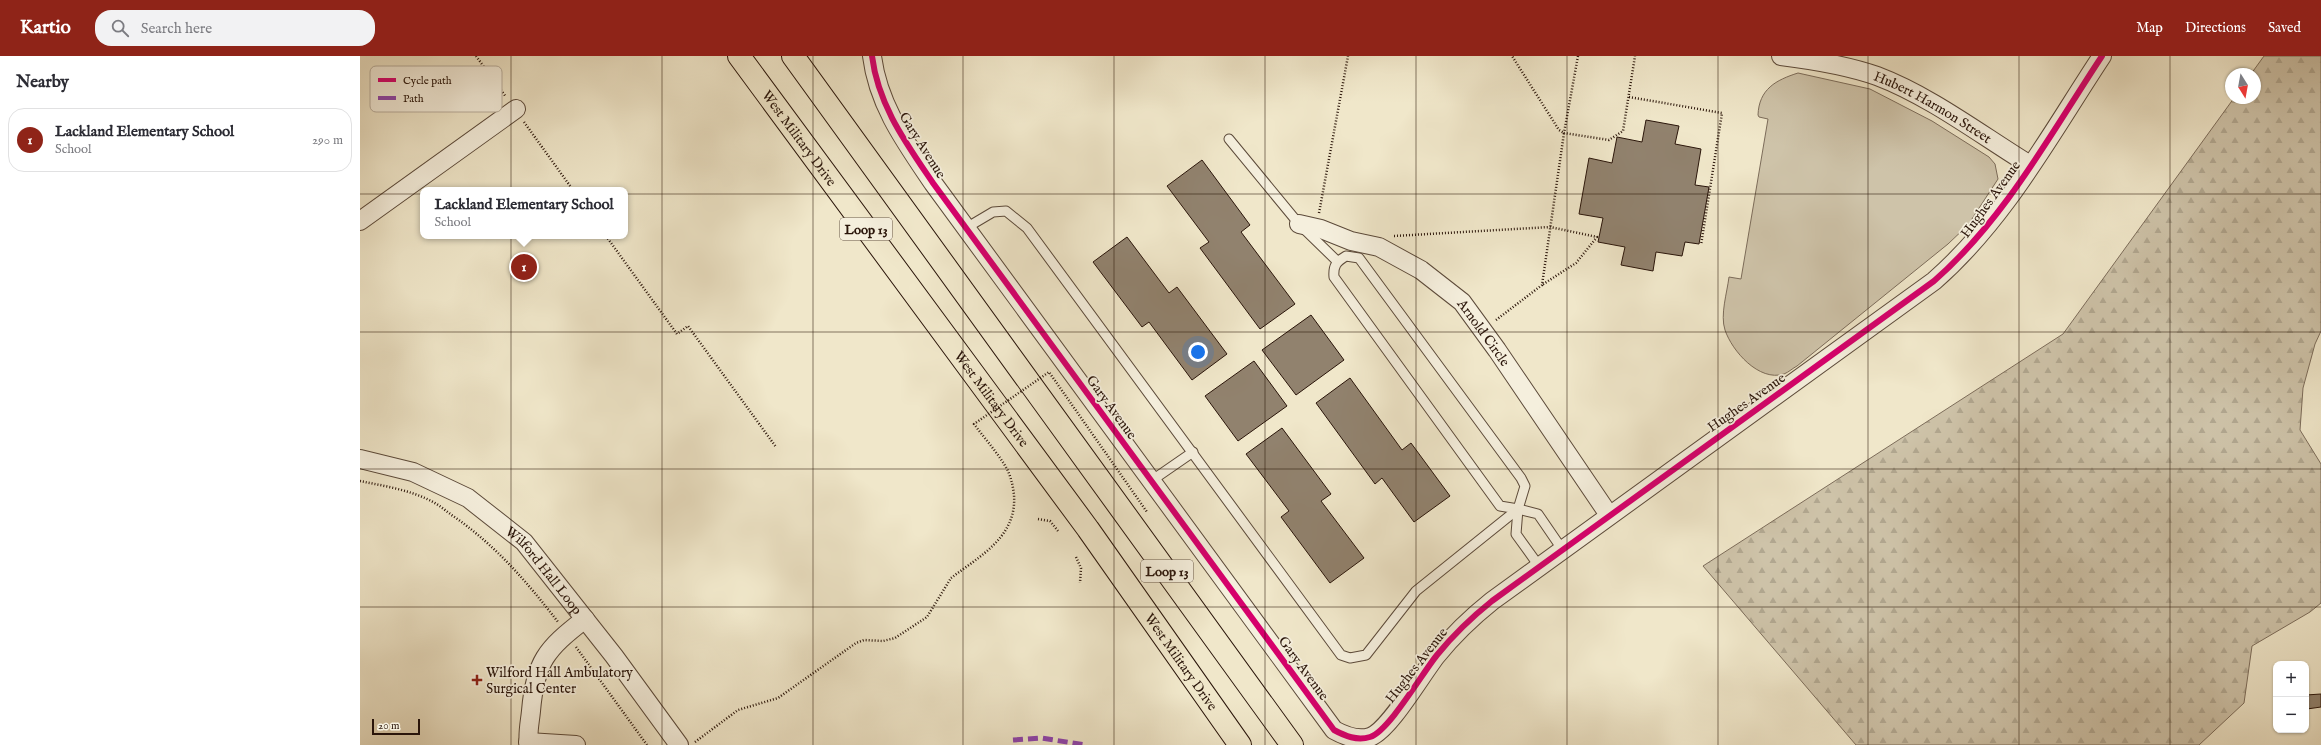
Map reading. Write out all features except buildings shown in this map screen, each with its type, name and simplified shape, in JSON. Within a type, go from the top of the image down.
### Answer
[{"type":"main road","name":"West Military Drive","points":[[740,56],[1088,529],[1240,745]]},
{"type":"main road","name":"Loop 13","points":[[793,56],[1292,745]]},
{"type":"street","name":"Gary Avenue","points":[[872,56],[874,74],[893,124],[966,228],[1151,481],[1334,730],[1354,738],[1370,737]]},
{"type":"street","name":"Hubert Harmon Street","points":[[1781,56],[1812,59],[1847,67],[1876,76],[1910,91],[2030,165]]},
{"type":"street","name":"Hughes Avenue","points":[[1370,737],[1399,708],[1456,633],[1487,605],[1562,549],[1934,281],[1954,264],[1989,225],[2102,56]]},
{"type":"street","points":[[360,221],[516,109]]},
{"type":"street","name":"Arnold Circle","points":[[1299,224],[1379,247],[1421,270],[1462,302],[1483,329],[1610,515]]},
{"type":"street","name":"Wilford Hall Loop","points":[[360,458],[414,472],[468,498],[524,542],[585,619],[679,745]]},
{"type":"street","points":[[576,745],[528,743],[533,686],[538,669],[546,655],[566,633],[585,619]]},
{"type":"lane","points":[[1229,139],[1299,224],[1337,261]]},
{"type":"lane","points":[[966,228],[993,212],[1006,211],[1027,228],[1341,655],[1350,658],[1366,655],[1416,591],[1518,509]]},
{"type":"lane","points":[[1364,265],[1364,252],[1367,244]]},
{"type":"lane","points":[[1539,566],[1516,534],[1515,528],[1518,509],[1525,486],[1522,478],[1359,258],[1346,256],[1337,261],[1334,269],[1334,277],[1495,500],[1500,506],[1518,509],[1538,514],[1562,549]]},
{"type":"lane","points":[[1151,481],[1193,452]]},
{"type":"path","points":[[1319,215],[1348,56]]},
{"type":"path","points":[[1512,56],[1559,130],[1564,134],[1609,140],[1623,131],[1635,56]]},
{"type":"path","points":[[1542,285],[1564,134],[1578,56]]},
{"type":"path","points":[[1629,97],[1722,113],[1701,245]]},
{"type":"path","points":[[1393,236],[1550,227],[1597,237],[1576,263],[1542,285],[1483,329]]},
{"type":"path","points":[[608,239],[677,334],[688,326],[776,447]]},
{"type":"path","points":[[691,745],[738,710],[778,698],[856,643],[864,640],[883,641],[895,638],[927,617],[951,578],[994,546],[1005,533],[1013,516],[1013,485],[1007,469],[974,424],[1049,372],[1147,512]]},
{"type":"path","points":[[360,481],[394,488],[433,502],[462,522],[495,548],[528,582],[647,745]]},
{"type":"path","points":[[1038,519],[1050,521],[1058,531]]},
{"type":"path","points":[[1076,557],[1081,568],[1080,583]]},
{"type":"green space","points":[[2264,56],[2321,56],[2321,331],[2315,344],[2303,388],[2300,430],[2321,464],[2321,603],[2310,612],[2252,646],[2244,703],[2199,745],[1856,745],[1703,566],[2063,334],[2230,104],[2261,104],[2261,68],[2255,68]]},
{"type":"green space","points":[[1798,73],[1870,89],[1932,121],[1989,157],[1995,164],[1998,179],[1968,225],[1948,244],[1797,366],[1784,374],[1775,375],[1756,369],[1740,355],[1725,330],[1723,318],[1729,277],[1741,279],[1768,119],[1759,117],[1759,106],[1765,92],[1770,87],[1783,79]]},
{"type":"marked path","points":[[1013,740],[1041,738],[1086,745]]},
{"type":"cycle path","points":[[872,56],[875,74],[887,107],[903,138],[933,183],[1334,730],[1356,738],[1370,737],[1387,724],[1443,647],[1463,626],[1492,601],[1934,281],[1960,257],[2005,203],[2026,174],[2102,56]]},
{"type":"place","name":"Lackland Elementary School","points":[[524,267]]},
{"type":"place","name":"Wilford Hall Ambulatory Surgical Center","points":[[477,680]]}]
